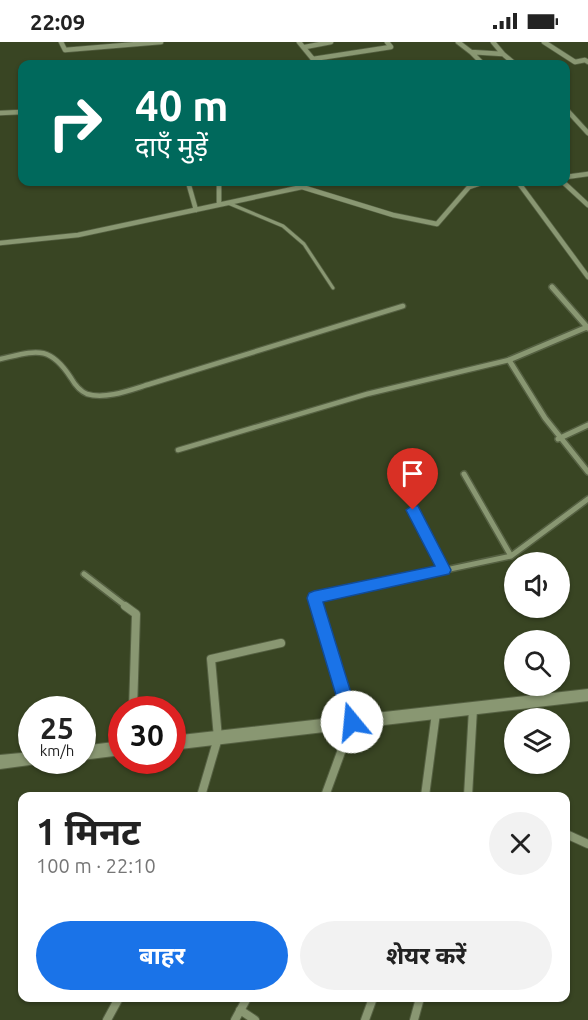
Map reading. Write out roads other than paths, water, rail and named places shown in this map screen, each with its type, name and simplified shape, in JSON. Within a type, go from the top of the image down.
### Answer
[{"type":"street","points":[[61,42],[66,50],[161,42]]},
{"type":"street","points":[[298,42],[305,47],[313,59],[391,47],[387,42]]},
{"type":"street","points":[[305,47],[331,42]]},
{"type":"street","points":[[458,42],[479,60]]},
{"type":"street","points":[[493,42],[510,60]]},
{"type":"street","points":[[544,42],[574,62],[585,60],[588,62]]},
{"type":"street","points":[[471,52],[503,54]]},
{"type":"street","points":[[0,113],[18,112]]},
{"type":"street","points":[[570,113],[588,133]]},
{"type":"street","points":[[570,176],[588,174]]},
{"type":"street","points":[[189,186],[196,210]]},
{"type":"street","points":[[219,186],[219,204]]},
{"type":"street","points":[[0,243],[78,235],[302,187],[393,215],[437,224],[472,186]]},
{"type":"street","points":[[521,186],[588,277]]},
{"type":"street","points":[[567,186],[588,205]]},
{"type":"street","points":[[552,287],[587,328],[509,360],[525,390],[558,439],[588,472]]},
{"type":"street","points":[[558,439],[588,425]]},
{"type":"street","points":[[464,474],[509,552]]},
{"type":"street","points":[[516,552],[588,499]]},
{"type":"street","points":[[413,510],[444,570]]},
{"type":"street","points":[[326,792],[352,722],[314,598],[504,557]]},
{"type":"street","points":[[84,573],[136,614],[134,696]]},
{"type":"street","points":[[202,792],[218,738],[211,659],[281,643]]},
{"type":"street","points":[[186,741],[588,695]]},
{"type":"street","points":[[468,792],[473,708]]},
{"type":"street","points":[[426,792],[436,712]]},
{"type":"street","points":[[0,762],[18,760]]},
{"type":"street","points":[[570,836],[588,843]]},
{"type":"street","points":[[107,1020],[117,1002]]},
{"type":"street","points":[[235,1020],[245,1002]]},
{"type":"street","points":[[365,1020],[372,1002]]},
{"type":"street","points":[[414,1020],[419,1002]]},
{"type":"street","points":[[240,1010],[255,1020]]},
{"type":"lane","points":[[228,202],[283,226],[304,244],[333,288]]},
{"type":"lane","points":[[0,358],[47,353],[59,359],[78,389],[87,395],[98,395],[149,383],[403,306]]},
{"type":"lane","points":[[178,450],[367,394],[509,360]]}]
